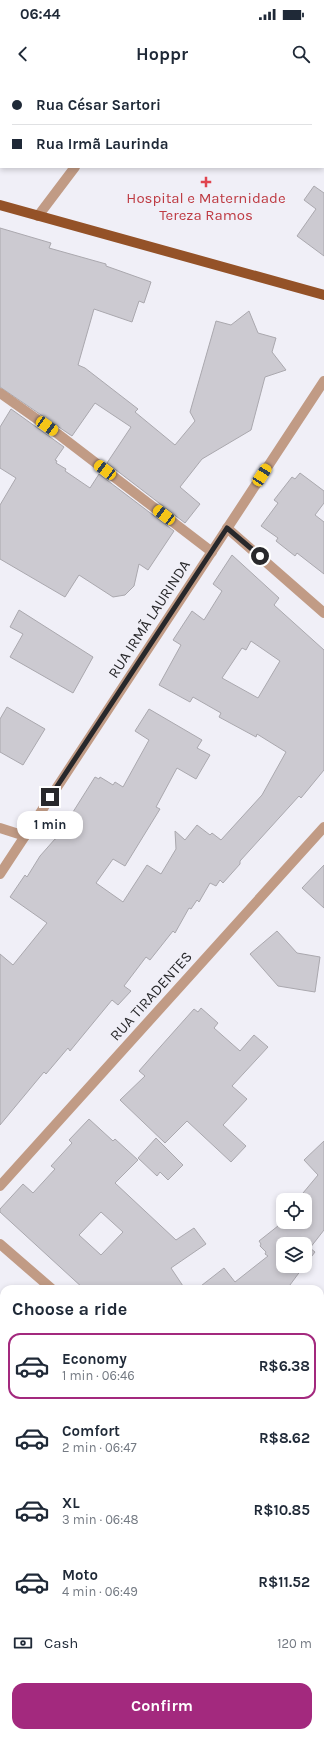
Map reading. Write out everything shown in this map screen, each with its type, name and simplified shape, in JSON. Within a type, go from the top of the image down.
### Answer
[{"type":"main road","points":[[0,205],[324,295]]},
{"type":"street","points":[[38,216],[74,168]]},
{"type":"street","name":"RUA IRMÃ LAURINDA","points":[[0,874],[324,381]]},
{"type":"street","points":[[0,393],[58,434],[212,552]]},
{"type":"street","points":[[227,528],[324,613]]},
{"type":"street","name":"RUA TIRADENTES","points":[[0,1186],[324,827]]},
{"type":"street","points":[[0,828],[25,836]]},
{"type":"street","points":[[0,1244],[47,1285]]},
{"type":"building","points":[[314,186],[324,193],[324,256],[297,236],[316,209],[304,200]]},
{"type":"building","points":[[0,228],[51,243],[49,248],[106,264],[106,266],[151,282],[144,303],[139,301],[132,322],[94,309],[78,365],[85,368],[138,409],[135,412],[175,445],[195,421],[190,412],[216,321],[231,325],[249,311],[258,333],[276,338],[272,352],[286,370],[265,377],[251,430],[202,459],[180,487],[200,504],[185,523],[107,463],[131,427],[95,403],[72,436],[0,387]]},
{"type":"building","points":[[11,409],[64,447],[55,460],[57,461],[56,463],[66,469],[65,471],[90,488],[99,474],[174,531],[148,570],[139,564],[134,586],[125,595],[113,597],[79,575],[65,597],[0,559],[0,505],[16,478],[0,468],[0,427]]},
{"type":"building","points":[[300,473],[324,491],[324,503],[315,515],[324,522],[324,574],[297,553],[295,556],[276,541],[278,538],[261,526],[278,503],[274,500],[292,477],[295,479]]},
{"type":"building","points":[[232,555],[279,598],[274,605],[324,650],[324,770],[301,798],[299,796],[240,861],[240,864],[223,883],[220,880],[216,886],[210,883],[199,902],[197,900],[191,909],[189,908],[175,933],[173,931],[150,960],[146,957],[124,986],[131,991],[118,1005],[112,1000],[70,1051],[68,1048],[46,1074],[44,1072],[0,1125],[0,954],[13,965],[47,923],[10,897],[25,875],[27,877],[40,856],[56,839],[95,777],[99,779],[100,777],[113,785],[115,782],[123,787],[149,740],[135,731],[149,709],[202,740],[197,748],[210,755],[196,779],[177,768],[156,807],[160,809],[125,866],[113,859],[96,883],[123,902],[147,865],[161,874],[176,849],[175,831],[185,840],[197,825],[210,835],[212,833],[221,840],[262,795],[286,752],[257,734],[256,737],[219,717],[221,713],[193,697],[190,702],[159,685],[181,645],[173,640],[192,611],[204,620],[222,591],[213,584]],"holes":[[[251,641],[280,661],[258,698],[222,678],[242,648],[246,650]]]},
{"type":"building","points":[[19,610],[93,657],[73,693],[10,657],[23,634],[10,627]]},
{"type":"building","points":[[7,707],[45,729],[23,765],[0,752],[0,719]]},
{"type":"building","points":[[324,865],[324,908],[302,888]]},
{"type":"building","points":[[277,931],[297,953],[320,957],[315,992],[278,986],[250,954]]},
{"type":"building","points":[[201,1008],[218,1023],[214,1028],[240,1051],[254,1035],[268,1047],[232,1086],[247,1099],[223,1125],[246,1146],[231,1162],[187,1121],[165,1143],[120,1100],[145,1076],[139,1071],[153,1055],[194,1009],[198,1012]]},
{"type":"building","points":[[89,1119],[113,1141],[115,1139],[138,1160],[115,1183],[176,1240],[194,1228],[206,1244],[171,1268],[182,1285],[80,1285],[0,1212],[0,1209],[23,1184],[33,1193],[55,1169],[51,1166],[72,1143],[69,1140]],"holes":[[[101,1212],[123,1232],[101,1255],[79,1235]]]},
{"type":"building","points":[[156,1138],[183,1165],[168,1180],[160,1172],[157,1176],[138,1158]]},
{"type":"building","points":[[324,1141],[324,1230],[312,1245],[312,1237],[276,1237],[276,1273],[299,1273],[290,1285],[202,1285],[224,1268],[235,1282],[268,1256],[260,1246],[261,1244],[259,1241],[276,1228],[276,1229],[312,1229],[312,1193],[303,1193],[318,1175],[304,1160]]},
{"type":"place","name":"Hospital e Maternidade Tereza Ramos","points":[[206,182]]},
{"type":"route","points":[[50,797],[227,528],[260,556]]}]
